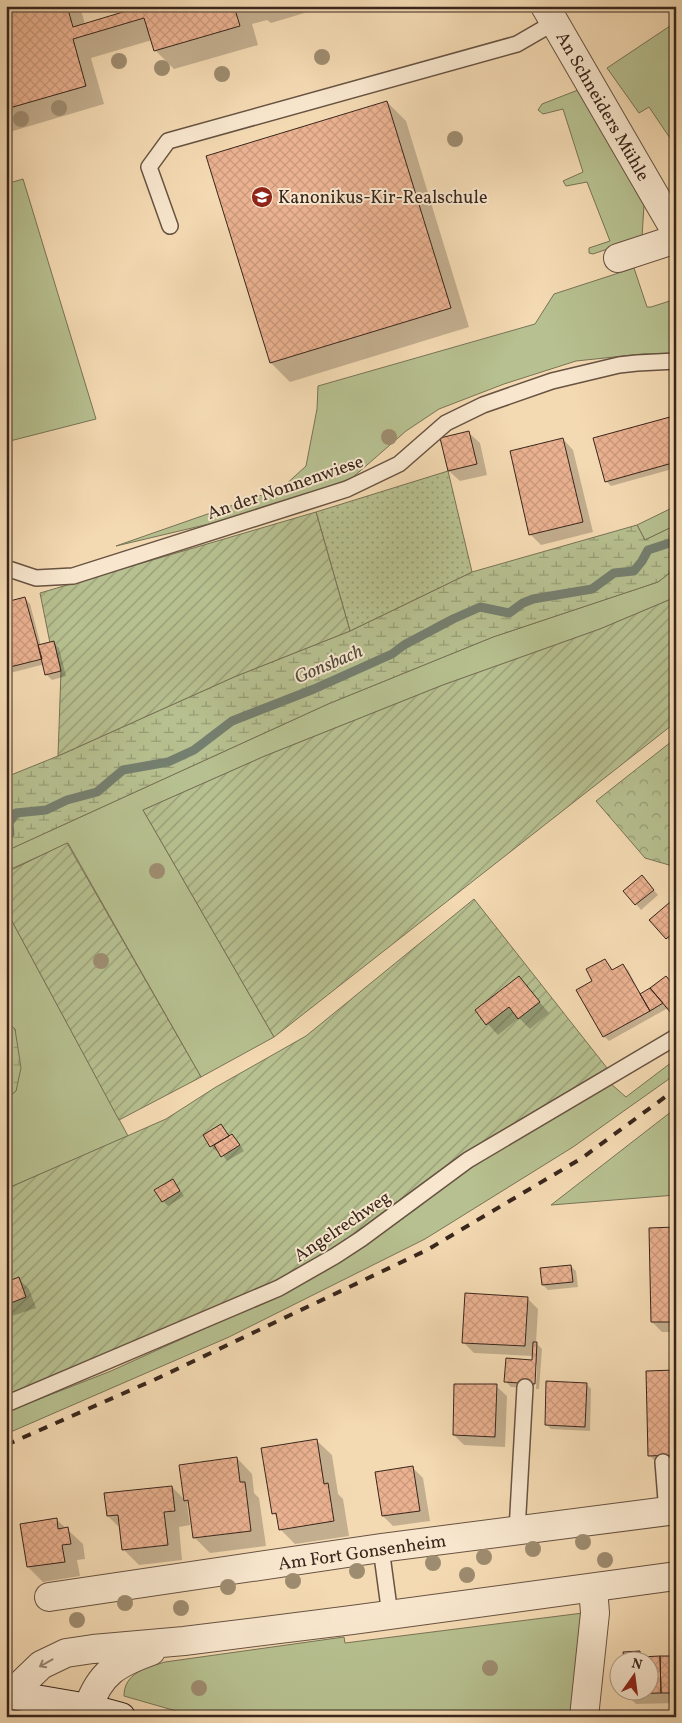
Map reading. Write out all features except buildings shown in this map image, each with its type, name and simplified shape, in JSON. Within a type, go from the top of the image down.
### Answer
[{"type":"street","name":"An Schneiders Mühle","points":[[550,11],[676,232]]},
{"type":"street","points":[[618,258],[676,239]]},
{"type":"street","name":"Am Fort Gonsenheim","points":[[49,1598],[381,1548],[517,1531],[671,1505]]},
{"type":"street","points":[[8,1695],[41,1665],[66,1653],[184,1641],[390,1615],[676,1576]]},
{"type":"street","points":[[584,1717],[595,1613],[593,1588]]},
{"type":"street","points":[[88,1708],[93,1692],[99,1683],[116,1667],[128,1660],[184,1641]]},
{"type":"street","points":[[8,1695],[88,1708],[121,1717]]},
{"type":"street","points":[[8,1695],[63,1717]]},
{"type":"lane","points":[[170,226],[149,167],[168,140],[517,44],[550,11]]},
{"type":"lane","name":"An der Nonnenwiese","points":[[6,568],[36,578],[73,576],[347,489],[398,464],[446,423],[492,402],[552,381],[619,366],[636,363],[676,361]]},
{"type":"lane","name":"Angelrechweg","points":[[6,1404],[279,1288],[361,1239],[468,1160],[676,1037]]},
{"type":"lane","points":[[517,1531],[525,1387]]},
{"type":"lane","points":[[663,1462],[671,1505]]},
{"type":"lane","points":[[381,1548],[390,1615]]},
{"type":"green space","points":[[676,22],[676,147],[649,107],[639,113],[607,68]]},
{"type":"green space","points":[[578,90],[644,205],[642,237],[593,254],[589,253],[589,248],[610,241],[587,182],[566,186],[563,181],[583,172],[563,109],[543,114],[538,110],[542,104]]},
{"type":"green space","points":[[23,179],[96,419],[6,442],[6,184]]},
{"type":"green space","points":[[634,268],[647,307],[676,299],[676,354],[643,354],[576,361],[504,384],[439,409],[406,431],[352,478],[251,514],[116,546],[282,488],[306,466],[317,409],[318,386],[535,324],[554,294]]},
{"type":"green space","points":[[448,471],[472,572],[350,631],[316,512]]},
{"type":"green space","points":[[676,506],[676,525],[645,540],[637,525]]},
{"type":"green space","points":[[316,512],[350,631],[234,677],[58,756],[61,671],[54,642],[50,643],[40,593]]},
{"type":"green space","points":[[637,525],[645,540],[676,525],[676,568],[658,582],[493,637],[328,704],[6,851],[6,777],[58,756],[234,677],[350,631],[472,572]]},
{"type":"green space","points":[[676,568],[676,597],[600,629],[443,685],[265,756],[143,810],[274,1037],[201,1077],[68,843],[9,870],[6,879],[6,851],[328,704],[493,637],[658,582]]},
{"type":"green space","points":[[676,597],[676,722],[274,1037],[143,810],[265,756],[443,685],[600,629]]},
{"type":"green space","points":[[676,738],[676,867],[645,858],[596,801]]},
{"type":"green space","points":[[67,843],[201,1077],[119,1120],[6,910],[6,879],[9,871]]},
{"type":"green space","points":[[474,899],[607,1068],[459,1156],[333,1249],[264,1287],[6,1395],[6,1189],[166,1119],[216,1087],[306,1036]]},
{"type":"green space","points":[[6,910],[128,1136],[6,1189],[6,1099],[16,1091],[15,1029],[6,1022]]},
{"type":"green space","points":[[6,1022],[15,1029],[21,1068],[16,1091],[6,1099]]},
{"type":"green space","points":[[676,1059],[676,1074],[573,1147],[425,1239],[229,1337],[6,1434],[6,1412],[111,1371],[283,1293],[359,1250],[416,1209],[471,1165],[611,1084],[626,1097]]},
{"type":"green space","points":[[676,1108],[676,1195],[551,1205]]},
{"type":"green space","points":[[583,1613],[574,1717],[197,1717],[124,1696],[125,1688],[132,1677],[144,1669],[165,1662],[344,1637],[345,1643]]},
{"type":"waterway","name":"Gonsbach","points":[[6,838],[10,834],[9,823],[16,813],[46,810],[67,800],[97,792],[123,770],[168,762],[194,750],[232,721],[314,689],[392,654],[404,645],[480,607],[509,613],[523,603],[533,599],[592,589],[614,573],[634,571],[648,550],[676,541]]},
{"type":"railway","points":[[6,1445],[156,1379],[427,1250],[582,1158],[676,1089]]},
{"type":"place","name":"Kanonikus-Kir-Realschule","points":[[262,197]]}]
